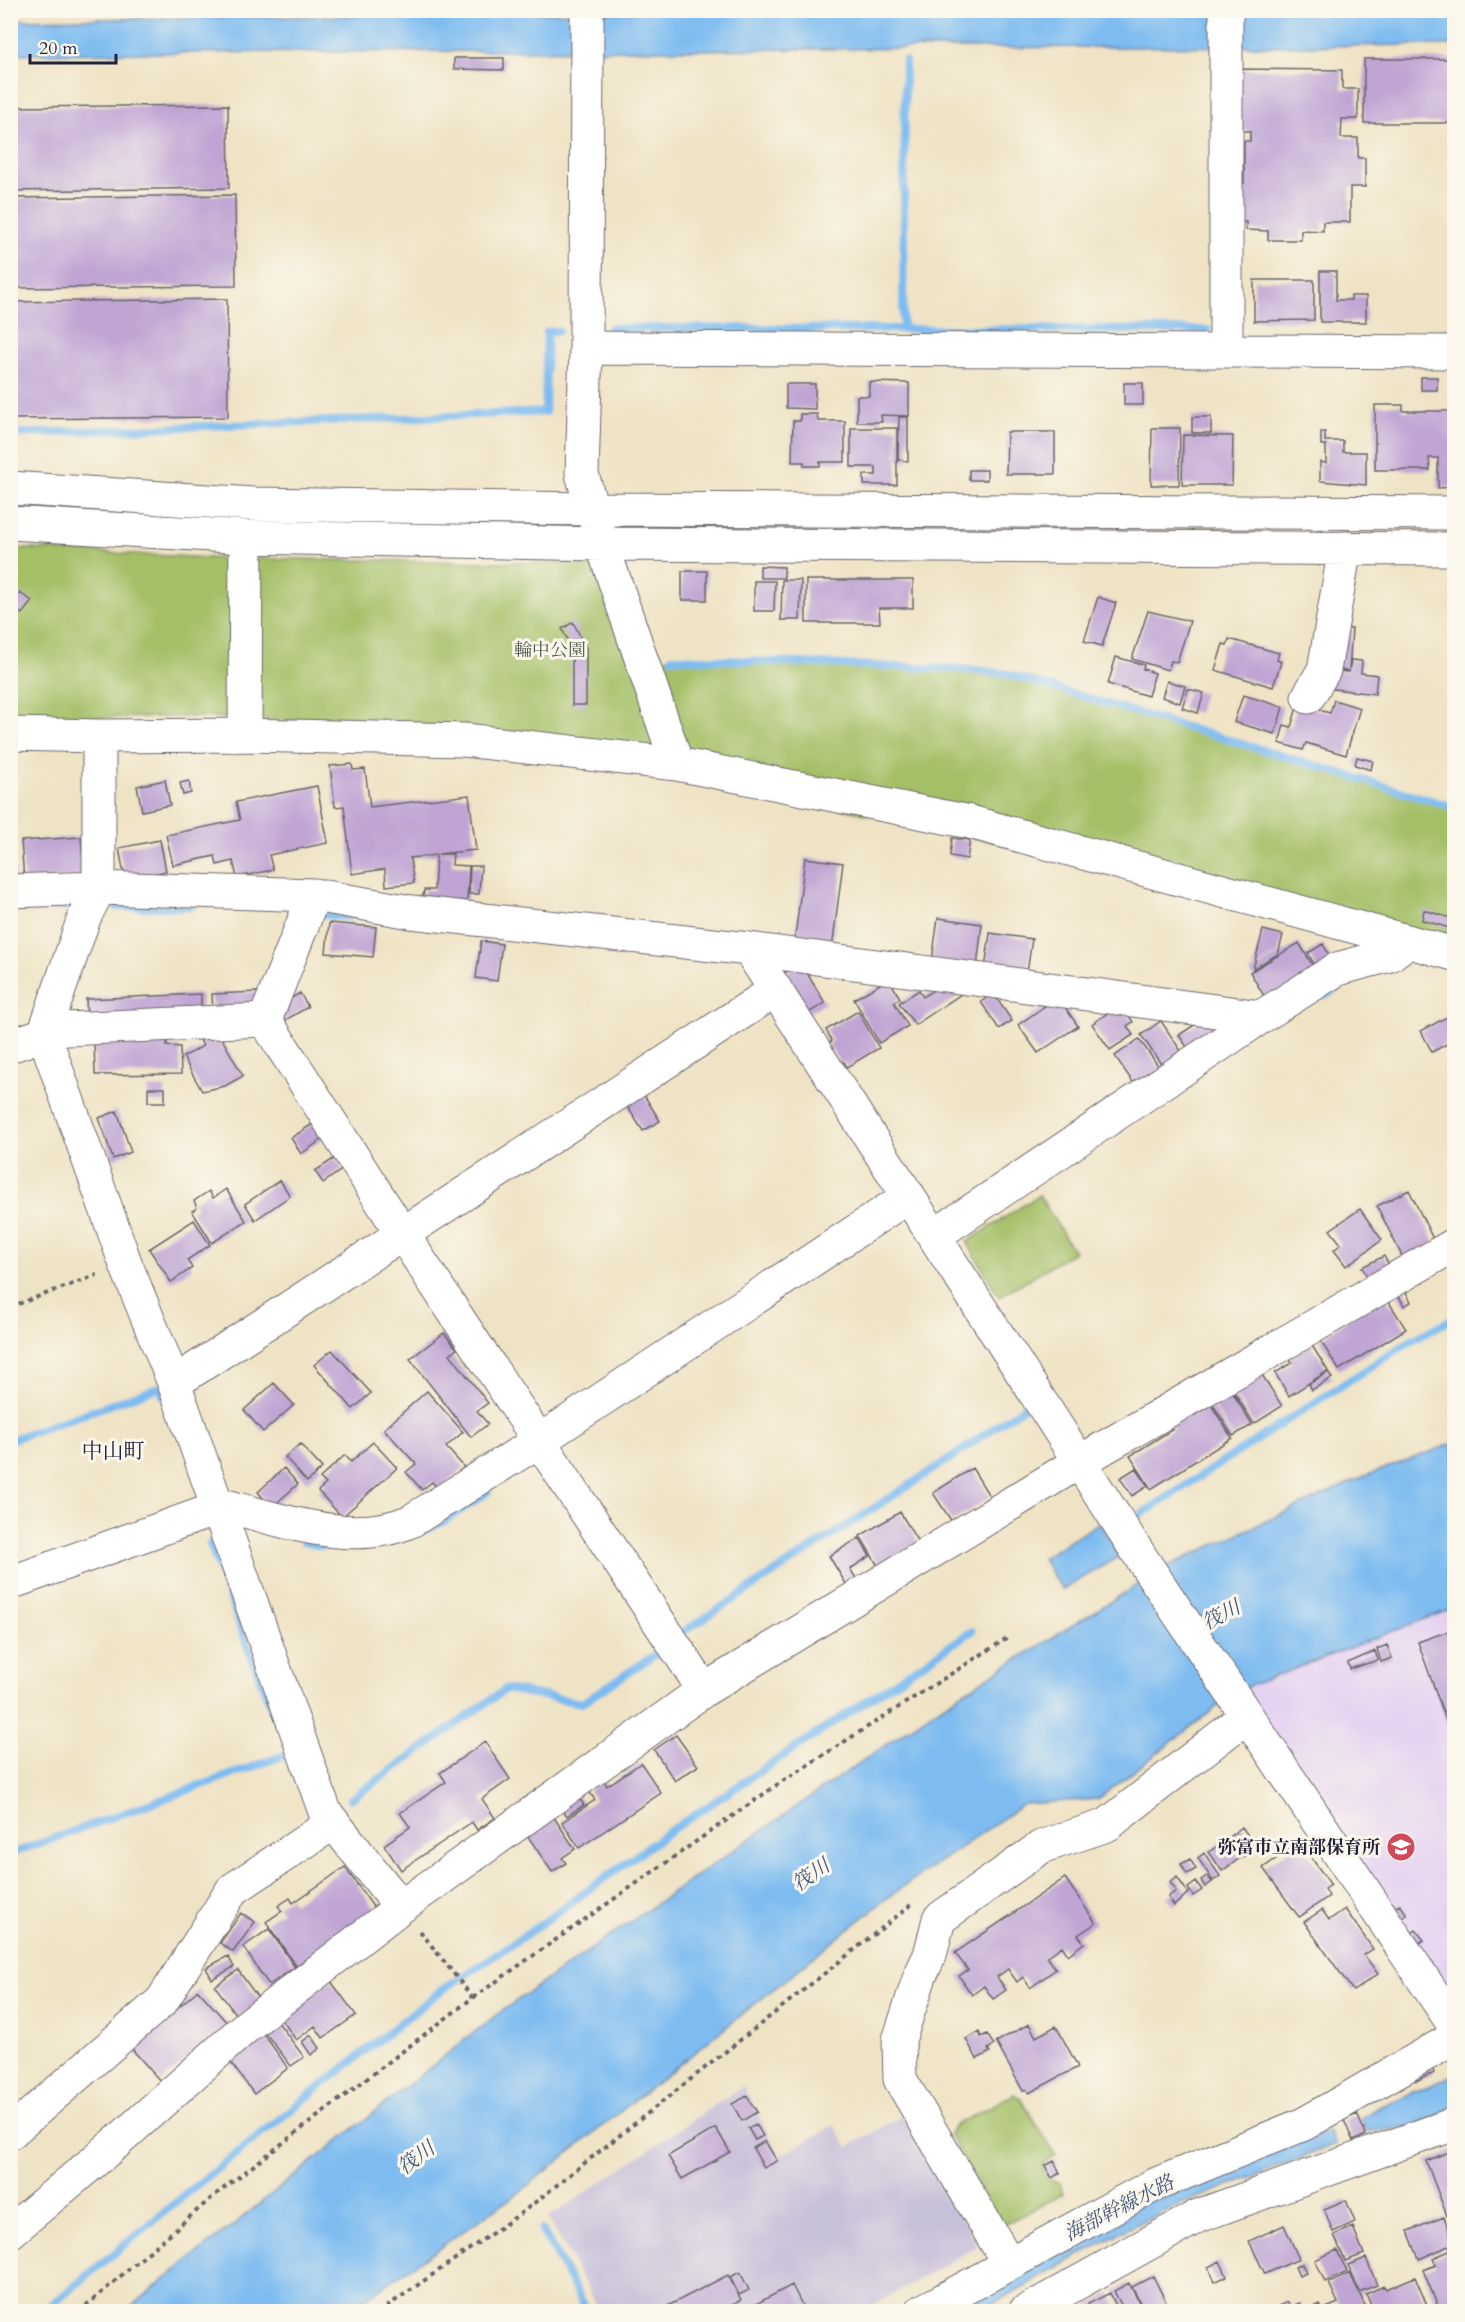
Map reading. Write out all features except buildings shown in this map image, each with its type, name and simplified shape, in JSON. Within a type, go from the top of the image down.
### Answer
[{"type":"street","points":[[587,10],[585,62],[586,348],[582,474],[602,544],[677,764]]},
{"type":"street","points":[[1226,10],[1226,351]]},
{"type":"street","points":[[586,348],[1455,352]]},
{"type":"street","points":[[10,488],[253,504],[592,509],[1455,513]]},
{"type":"street","points":[[10,523],[246,537],[602,544],[1455,549]]},
{"type":"street","points":[[245,735],[246,537]]},
{"type":"street","points":[[1308,697],[1324,670],[1345,548]]},
{"type":"street","points":[[10,734],[245,735],[464,740],[677,764],[970,822],[1455,954]]},
{"type":"street","points":[[99,736],[99,888],[84,918],[45,1032],[126,1265],[174,1383],[215,1506],[324,1812],[401,1907]]},
{"type":"street","points":[[10,891],[99,888],[314,895],[411,912],[749,949],[1261,1017]]},
{"type":"street","points":[[265,1020],[314,895]]},
{"type":"street","points":[[934,1236],[1261,1017],[1337,969],[1390,955],[1408,941]]},
{"type":"street","points":[[749,949],[1144,1562],[1455,2025]]},
{"type":"street","points":[[174,1383],[259,1325],[403,1235],[776,990]]},
{"type":"street","points":[[10,1046],[45,1032],[265,1020]]},
{"type":"street","points":[[265,1020],[403,1235],[704,1690]]},
{"type":"street","points":[[10,1583],[215,1506],[339,1533],[394,1529],[411,1521],[539,1441],[909,1196]]},
{"type":"street","points":[[10,2232],[116,2144],[247,2026],[401,1907],[704,1690],[1080,1461],[1455,1245]]},
{"type":"street","points":[[1009,2264],[900,2079],[899,2040],[920,1976],[930,1955],[930,1908],[1041,1847],[1107,1825],[1242,1709]]},
{"type":"street","points":[[10,2133],[162,2001],[232,1890],[333,1823]]},
{"type":"street","points":[[921,2312],[1152,2186],[1304,2124],[1455,2038]]},
{"type":"street","points":[[1025,2312],[1198,2216],[1455,2124]]},
{"type":"path","points":[[10,1307],[126,1265]]},
{"type":"path","points":[[79,2312],[215,2195],[472,1996],[781,1782],[1010,1637]]},
{"type":"path","points":[[401,1907],[472,1996]]},
{"type":"path","points":[[379,2312],[524,2211],[930,1908]]},
{"type":"shaded area","name":"弥富市立南部保育所","points":[[1454,1608],[1454,2004],[1239,1690]]},
{"type":"shaded area","points":[[743,2086],[780,2156],[834,2125],[848,2147],[902,2116],[978,2246],[863,2311],[600,2311],[548,2218]]},
{"type":"green space","name":"輪中公園","points":[[10,548],[212,558],[622,564],[648,659],[673,658],[975,670],[1007,674],[1454,807],[1454,941],[467,728],[210,717],[11,718]]},
{"type":"green space","points":[[1039,1195],[1074,1252],[999,1297],[967,1242]]},
{"type":"green space","points":[[1014,2094],[1021,2099],[1055,2155],[1042,2166],[1049,2180],[1060,2183],[1063,2194],[1001,2226],[949,2133],[955,2125]]},
{"type":"water","points":[[1454,10],[1454,45],[11,54],[10,20],[746,11]]},
{"type":"water","name":"筏川","points":[[1454,1443],[1454,1608],[1239,1690],[1098,1799],[1024,1804],[890,1896],[520,2192],[348,2311],[124,2312],[496,2015],[946,1703],[1170,1565],[1365,1476]]},
{"type":"water","points":[[1099,1523],[1120,1556],[1062,1590],[1042,1558]]},
{"type":"water","points":[[1454,2075],[1454,2108],[1407,2128],[1366,2131],[1361,2118],[1377,2108]]},
{"type":"water","points":[[1329,2131],[1336,2144],[1174,2207],[1117,2234],[980,2311],[948,2312],[1157,2195]]},
{"type":"waterway","points":[[903,329],[905,61]]},
{"type":"waterway","points":[[610,328],[1208,330]]},
{"type":"waterway","points":[[10,434],[545,412],[547,332],[558,331]]},
{"type":"waterway","points":[[672,658],[975,670],[1007,674],[1454,807]]},
{"type":"waterway","points":[[15,907],[68,906]]},
{"type":"waterway","points":[[117,907],[191,907]]},
{"type":"waterway","points":[[326,915],[348,917]]},
{"type":"waterway","points":[[1326,995],[1353,979]]},
{"type":"waterway","points":[[1140,1515],[1412,1340],[1454,1318]]},
{"type":"waterway","points":[[10,1440],[160,1387],[163,1396]]},
{"type":"waterway","points":[[680,1634],[948,1460],[1028,1404]]},
{"type":"waterway","points":[[425,1530],[443,1522],[488,1492]]},
{"type":"waterway","points":[[304,1542],[321,1546],[336,1545]]},
{"type":"waterway","points":[[210,1544],[274,1716]]},
{"type":"waterway","points":[[43,2312],[203,2180],[438,1993],[530,1932],[670,1831],[972,1631]]},
{"type":"waterway","points":[[351,1799],[506,1689],[582,1703],[664,1649]]},
{"type":"waterway","points":[[10,1854],[288,1754]]},
{"type":"waterway","points":[[542,2230],[588,2312]]},
{"type":"place","name":"弥富市立南部保育所","points":[[1401,1847]]},
{"type":"district","name":"中山町","points":[[113,1451]]},
{"type":"water label","name":"海部幹線水路","points":[[1119,2208]]}]
